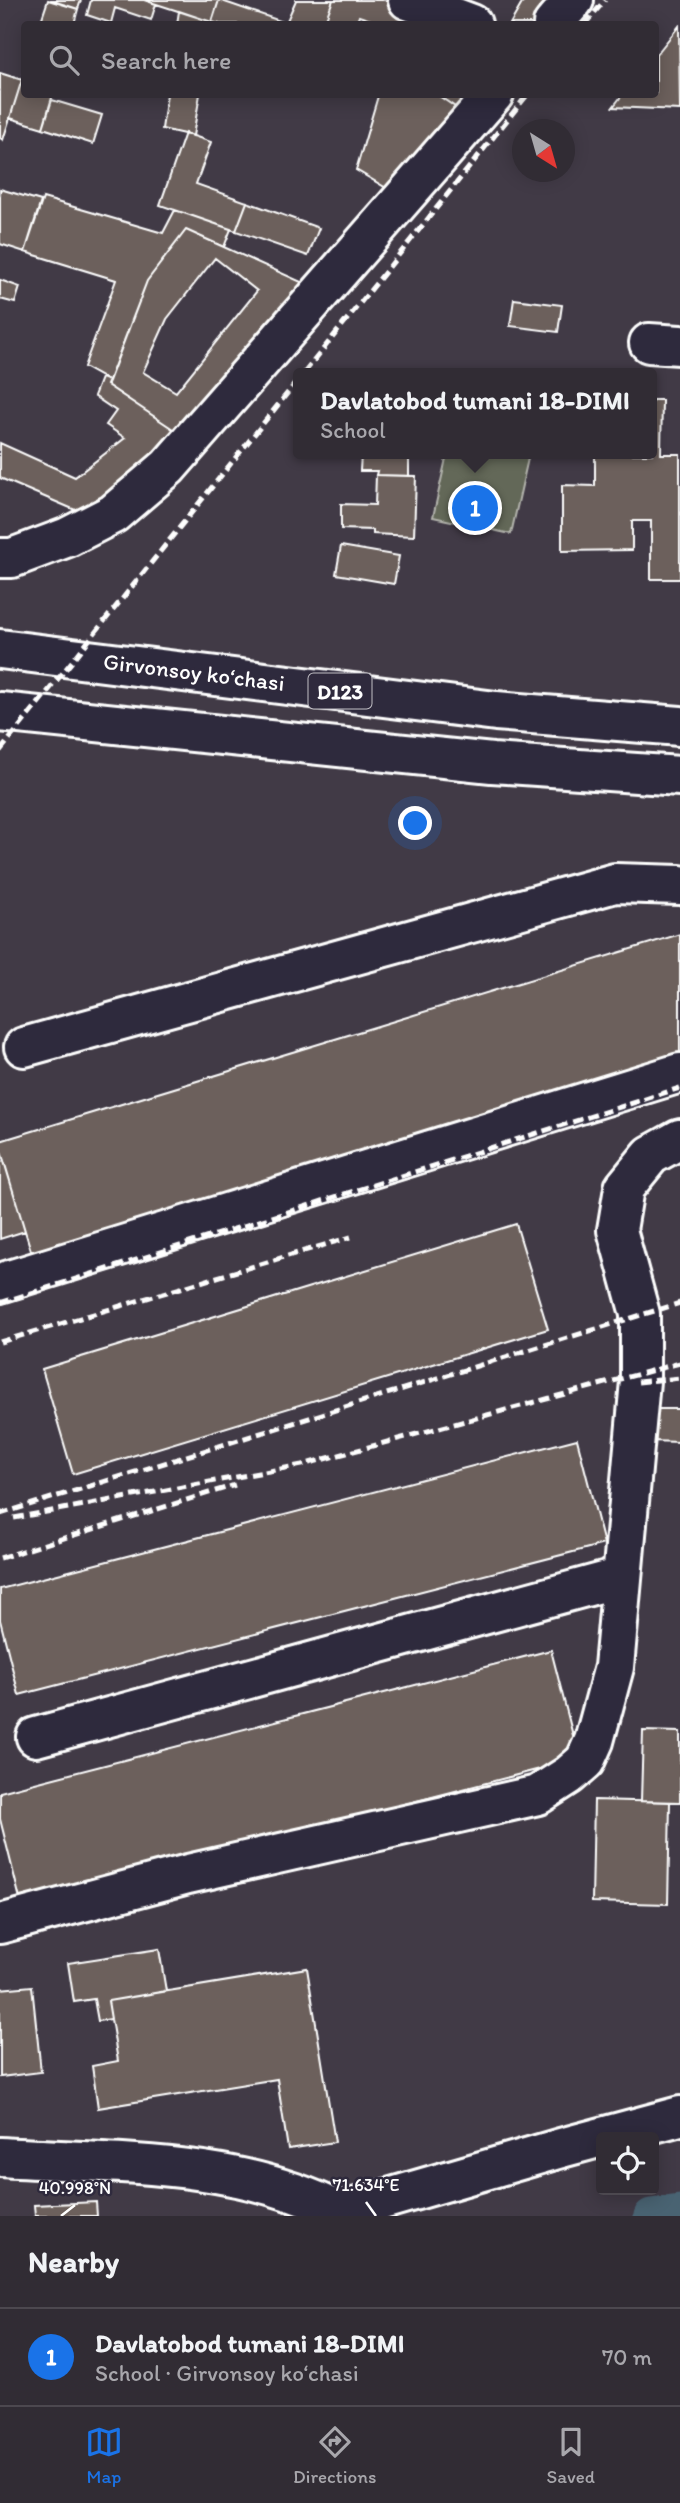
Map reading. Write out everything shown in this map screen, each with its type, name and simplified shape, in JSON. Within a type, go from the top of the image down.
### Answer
[{"type":"street","points":[[408,0],[464,21]]},
{"type":"street","points":[[556,21],[574,0]]},
{"type":"street","points":[[0,558],[12,558],[68,537],[113,514],[168,467],[491,98]]},
{"type":"street","name":"Girvonsoy koʻchasi","points":[[0,649],[496,711],[680,726]]},
{"type":"street","points":[[0,712],[492,763],[680,776]]},
{"type":"street","points":[[24,1047],[615,883],[680,885]]},
{"type":"street","points":[[0,1283],[680,1073]]},
{"type":"street","points":[[0,1924],[188,1874],[538,1795],[585,1761],[594,1741],[614,1667],[640,1381],[640,1314],[617,1230],[624,1188],[651,1155],[680,1139]]},
{"type":"street","points":[[36,1737],[622,1577]]},
{"type":"street","points":[[0,2157],[200,2169],[262,2181],[310,2197],[333,2214],[548,2151],[680,2116]]},
{"type":"green space","points":[[446,459],[528,459],[511,534],[433,517]]},
{"type":"building","points":[[48,0],[78,9],[75,21],[41,21]]},
{"type":"building","points":[[50,0],[81,0],[78,9]]},
{"type":"building","points":[[91,0],[144,0],[156,4],[151,20],[115,8],[112,21],[87,15]]},
{"type":"building","points":[[144,0],[219,0],[212,21]]},
{"type":"building","points":[[219,0],[280,21],[212,21]]},
{"type":"building","points":[[296,0],[333,0],[325,21],[287,21]]},
{"type":"building","points":[[333,0],[395,0],[451,21],[374,21],[359,16],[357,21],[325,21]]},
{"type":"building","points":[[524,0],[566,0],[548,21],[512,21]]},
{"type":"building","points":[[179,11],[209,21],[177,21]]},
{"type":"building","points":[[679,26],[680,110],[613,107],[620,98],[659,98],[659,51]]},
{"type":"building","points":[[0,73],[21,80],[21,83],[3,140],[0,138]]},
{"type":"building","points":[[21,83],[21,98],[52,98],[43,128],[10,118]]},
{"type":"building","points":[[166,98],[199,98],[193,136],[162,129]]},
{"type":"building","points":[[377,98],[442,98],[461,111],[393,192],[356,170]]},
{"type":"building","points":[[442,98],[472,98],[461,111]]},
{"type":"building","points":[[52,100],[102,115],[93,144],[43,128]]},
{"type":"building","points":[[185,133],[211,142],[196,184],[247,202],[236,231],[160,205]]},
{"type":"building","points":[[0,189],[41,201],[25,252],[0,244]]},
{"type":"building","points":[[43,198],[163,233],[175,210],[231,229],[224,247],[186,230],[147,281],[109,381],[84,367],[116,280],[25,252]]},
{"type":"building","points":[[247,202],[319,228],[308,256],[236,231]]},
{"type":"building","points":[[186,230],[308,285],[179,433],[107,385],[147,281]],"holes":[[[215,258],[257,291],[176,392],[143,372],[167,319]]]},
{"type":"building","points":[[0,280],[20,287],[15,303],[0,299]]},
{"type":"building","points":[[514,299],[562,305],[558,332],[510,326]]},
{"type":"building","points":[[101,378],[109,381],[107,385],[179,433],[87,515],[0,478],[0,443],[75,477],[125,438],[106,425],[116,411],[94,396]]},
{"type":"building","points":[[657,400],[662,400],[661,454],[680,454],[680,579],[651,579],[651,521],[632,521],[632,550],[562,551],[562,485],[595,486],[595,459],[657,459]]},
{"type":"building","points":[[361,459],[409,459],[409,476],[376,475],[377,471],[360,471]]},
{"type":"building","points":[[376,475],[416,476],[414,536],[341,529],[341,504],[375,505]]},
{"type":"building","points":[[341,546],[399,556],[394,584],[336,574]]},
{"type":"building","points":[[680,934],[680,1057],[32,1254],[0,1141]]},
{"type":"building","points":[[4,1161],[25,1231],[0,1239],[0,1162]]},
{"type":"building","points":[[516,1224],[548,1329],[73,1474],[42,1369]]},
{"type":"building","points":[[650,1409],[680,1409],[680,1442],[649,1441]]},
{"type":"building","points":[[577,1439],[604,1544],[19,1695],[0,1620],[0,1589]]},
{"type":"building","points":[[551,1650],[579,1759],[21,1903],[0,1819],[0,1792]]},
{"type":"building","points":[[643,1731],[680,1732],[680,1802],[641,1801]]},
{"type":"building","points":[[594,1800],[670,1802],[668,1904],[592,1902]]},
{"type":"building","points":[[159,1949],[166,1991],[108,2001],[111,2019],[98,2021],[94,1999],[74,2002],[68,1963]]},
{"type":"building","points":[[307,1968],[335,2142],[288,2149],[277,2079],[98,2108],[92,2066],[118,2061],[108,2001]]},
{"type":"building","points":[[32,1986],[41,2072],[0,2077],[0,1989]]},
{"type":"building","points":[[96,2202],[97,2216],[35,2216],[34,2205]]},
{"type":"waterway","points":[[651,2216],[680,2212]]},
{"type":"railway","points":[[588,21],[605,0]]},
{"type":"railway","points":[[308,368],[525,98]]},
{"type":"railway","points":[[0,751],[293,386]]},
{"type":"railway","points":[[0,1303],[680,1088]]},
{"type":"railway","points":[[0,1342],[351,1237]]},
{"type":"railway","points":[[0,1514],[680,1303]]},
{"type":"railway","points":[[14,1518],[302,1465],[680,1363]]},
{"type":"railway","points":[[638,1382],[680,1378]]},
{"type":"railway","points":[[0,1558],[235,1485]]},
{"type":"place","name":"Davlatobod tumani 18-DIMI","points":[[475,508]]}]
